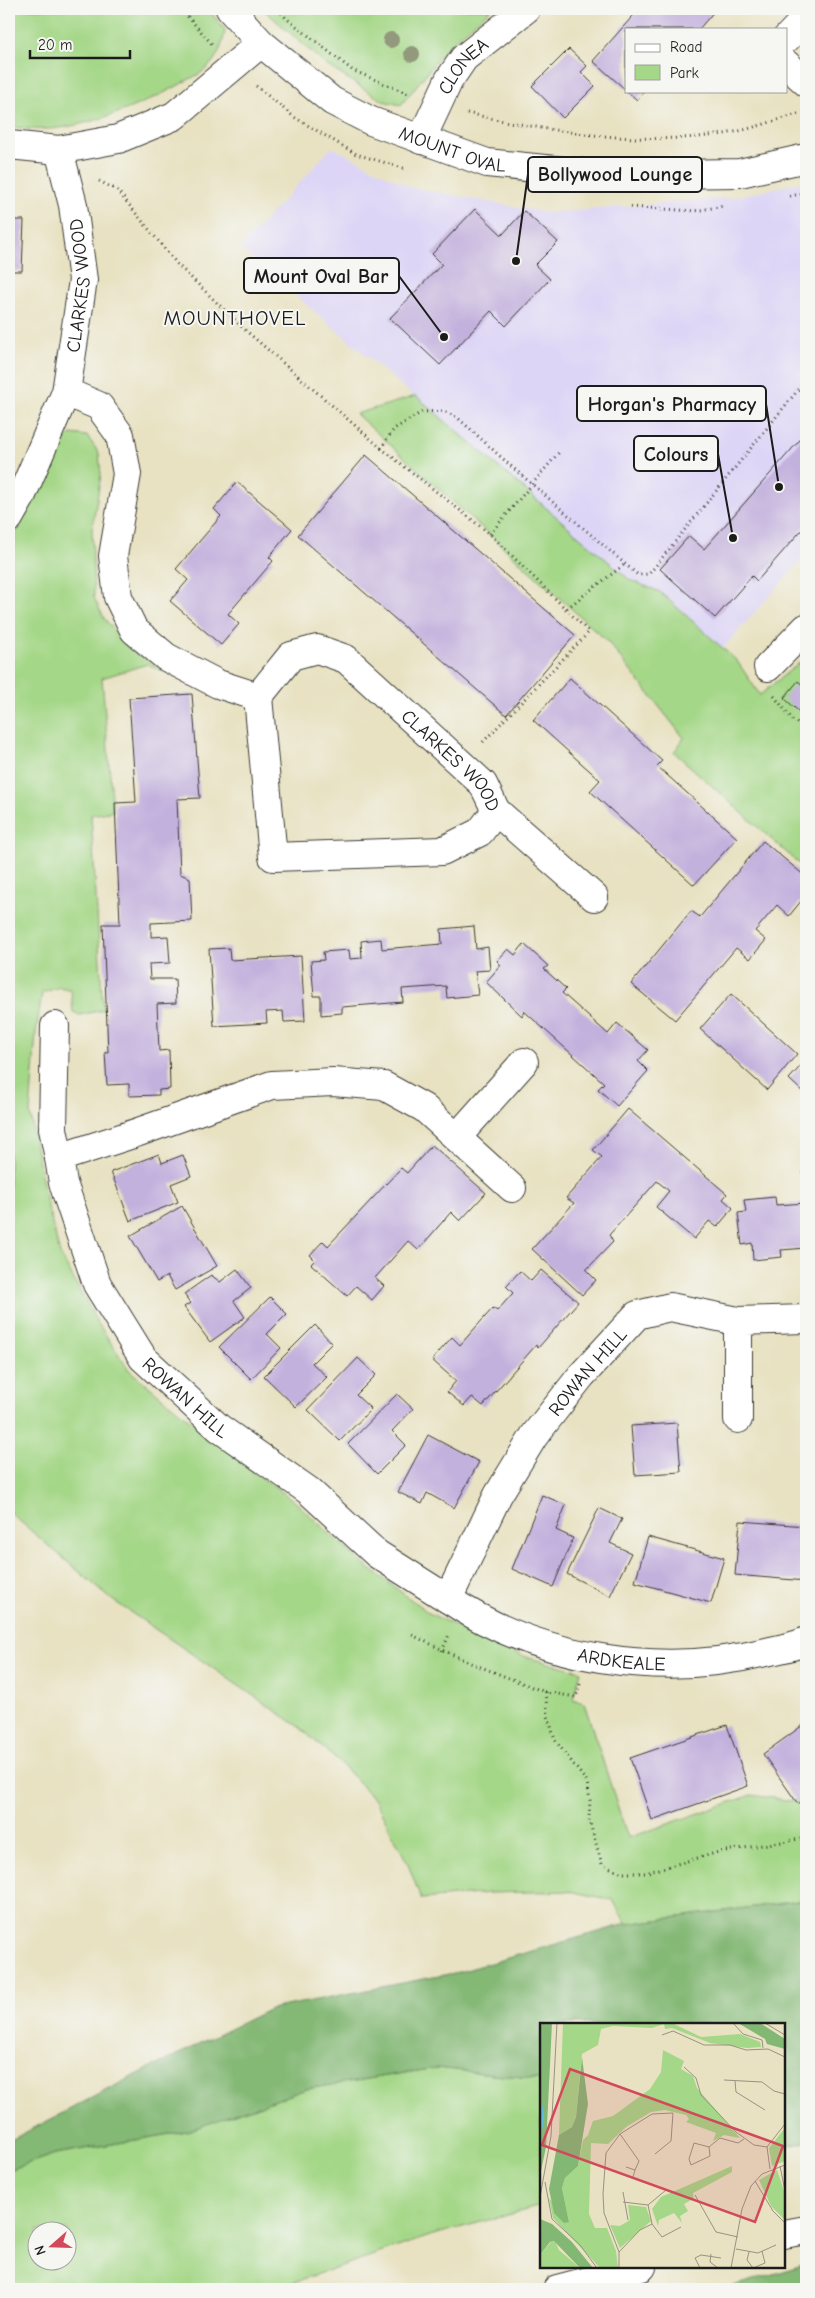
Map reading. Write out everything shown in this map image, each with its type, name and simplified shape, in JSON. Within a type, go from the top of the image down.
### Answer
[{"type":"main road","name":"MOUNT OVAL","points":[[230,9],[261,43],[332,102],[371,122],[487,162],[584,173],[740,173],[806,158]]},
{"type":"main road","name":"CLONEA","points":[[421,140],[449,80],[464,58],[526,9]]},
{"type":"main road","points":[[9,145],[59,150],[118,139],[174,116],[261,43]]},
{"type":"main road","points":[[788,66],[806,82]]},
{"type":"main road","name":"CLARKES WOOD","points":[[9,518],[21,497],[66,392],[83,280],[73,205],[59,150]]},
{"type":"main road","points":[[66,392],[99,406],[120,435],[127,474],[113,556],[118,597],[134,630],[166,658],[218,684],[258,697]]},
{"type":"main road","points":[[768,667],[806,628]]},
{"type":"main road","name":"CLARKES WOOD","points":[[317,649],[346,659],[462,764],[483,784],[496,811],[480,832],[442,851],[273,857],[258,697],[291,656],[317,649]]},
{"type":"main road","points":[[496,811],[594,897]]},
{"type":"main road","name":"ROWAN HILL","points":[[55,1026],[53,1130],[64,1183],[97,1284],[143,1358],[219,1428],[309,1491],[378,1554],[448,1599],[498,1496],[534,1436],[581,1376],[638,1315],[670,1306],[738,1321],[806,1319]]},
{"type":"main road","points":[[457,1136],[524,1062]]},
{"type":"main road","points":[[59,1158],[272,1085],[333,1082],[384,1086],[424,1108],[512,1188]]},
{"type":"main road","points":[[738,1321],[738,1419]]},
{"type":"main road","name":"ARDKEALE","points":[[448,1599],[494,1625],[553,1648],[621,1660],[677,1664],[741,1658],[806,1641]]},
{"type":"main road","points":[[785,2234],[806,2230]]},
{"type":"main road","points":[[557,2289],[638,2268]]},
{"type":"path","points":[[181,9],[232,67]]},
{"type":"path","points":[[278,9],[286,18],[352,70],[437,106],[513,123],[633,139],[724,134],[806,111]]},
{"type":"path","points":[[66,180],[95,179],[117,190],[177,264],[244,329],[381,448],[490,534],[567,608],[589,632],[462,764]]},
{"type":"path","points":[[381,448],[394,429],[422,412],[444,411],[458,418],[532,485],[638,575],[649,574],[806,380]]},
{"type":"path","points":[[490,534],[562,450]]},
{"type":"path","points":[[567,608],[625,564]]},
{"type":"path","points":[[768,667],[772,693],[793,720],[806,730]]},
{"type":"path","points":[[412,1635],[468,1662],[545,1692],[576,1697],[589,1655]]},
{"type":"path","points":[[545,1692],[548,1716],[555,1740],[587,1782],[590,1800],[588,1820],[602,1864],[622,1873],[645,1873],[720,1852],[806,1838]]},
{"type":"shaded area","points":[[332,147],[410,187],[547,213],[730,198],[806,181],[806,555],[723,648],[660,592],[630,580],[240,248]]},
{"type":"green space","points":[[9,9],[208,9],[225,30],[220,50],[208,67],[201,73],[168,91],[100,119],[51,129],[29,129],[9,125]]},
{"type":"green space","points":[[263,9],[491,9],[450,44],[401,105],[383,101],[326,65]]},
{"type":"green space","points":[[416,396],[630,580],[660,592],[737,661],[760,695],[806,657],[806,870],[674,752],[684,738],[607,641],[356,414]]},
{"type":"green space","points":[[71,434],[87,436],[99,453],[101,475],[92,529],[94,598],[104,618],[131,651],[185,681],[147,664],[102,678],[113,811],[91,815],[103,1010],[80,1015],[73,1012],[71,990],[60,987],[42,993],[36,1032],[30,1113],[44,1191],[60,1254],[97,1322],[129,1370],[247,1467],[293,1500],[362,1563],[429,1613],[482,1639],[529,1658],[581,1671],[573,1699],[584,1703],[628,1838],[751,1795],[800,1802],[806,1800],[806,1900],[626,1924],[613,1900],[569,1891],[490,1893],[421,1899],[408,1864],[375,1800],[339,1762],[298,1726],[111,1599],[9,1512],[9,546],[40,489],[56,448]]},
{"type":"green space","points":[[806,1900],[806,2142],[785,2147],[785,2023],[540,2023],[540,2079],[436,2068],[306,2089],[187,2131],[55,2154],[9,2170],[9,2141],[124,2081],[270,2009],[459,1972],[626,1924]]},
{"type":"green space","points":[[436,2068],[540,2079],[540,2206],[433,2235],[273,2289],[9,2289],[9,2170],[55,2154],[187,2131],[306,2089]]},
{"type":"green space","points":[[806,2264],[806,2289],[723,2289]]},
{"type":"building","points":[[639,9],[716,9],[700,28],[625,28],[625,89],[593,61]]},
{"type":"building","points":[[569,49],[587,66],[581,72],[595,86],[563,118],[532,86]]},
{"type":"building","points":[[628,92],[643,92],[637,100]]},
{"type":"building","points":[[475,209],[502,235],[524,211],[558,242],[535,265],[550,279],[506,326],[491,311],[440,365],[390,318],[442,264],[432,254]]},
{"type":"building","points":[[9,220],[24,220],[22,271],[9,271]]},
{"type":"building","points":[[806,433],[806,525],[757,581],[752,576],[715,618],[660,569],[689,536],[704,549]]},
{"type":"building","points":[[366,455],[575,635],[506,715],[298,535]]},
{"type":"building","points":[[237,482],[292,529],[269,557],[273,561],[228,614],[239,624],[221,645],[170,601],[188,580],[176,569],[221,516],[214,509]]},
{"type":"building","points":[[570,678],[662,761],[657,766],[737,838],[694,885],[590,791],[600,780],[533,720]]},
{"type":"building","points":[[798,681],[806,688],[806,718],[784,698]]},
{"type":"building","points":[[192,694],[200,798],[177,799],[180,874],[190,878],[192,921],[151,923],[151,937],[168,936],[170,963],[149,964],[150,979],[175,979],[176,1003],[157,1004],[159,1051],[169,1050],[170,1089],[159,1090],[159,1095],[129,1096],[129,1084],[107,1085],[105,1052],[108,1052],[103,924],[120,924],[115,803],[136,802],[129,698]]},
{"type":"building","points":[[763,841],[806,877],[806,895],[789,916],[777,905],[755,931],[766,940],[750,959],[736,948],[675,1020],[631,984],[691,911],[700,917]]},
{"type":"building","points":[[474,926],[476,949],[488,947],[490,970],[475,971],[478,995],[447,998],[446,986],[402,989],[403,1002],[342,1007],[342,1013],[321,1015],[321,996],[314,996],[311,961],[324,960],[323,952],[349,950],[350,959],[362,958],[361,941],[381,939],[382,949],[442,944],[441,929]]},
{"type":"building","points":[[524,944],[548,966],[544,969],[566,989],[562,993],[608,1034],[617,1023],[648,1050],[638,1061],[648,1071],[617,1106],[598,1089],[604,1083],[524,1011],[522,1016],[486,982],[501,965],[497,961],[508,949],[515,955]]},
{"type":"building","points":[[229,948],[230,960],[301,956],[305,1021],[284,1022],[283,1011],[266,1012],[267,1023],[214,1026],[209,949]]},
{"type":"building","points":[[731,994],[797,1054],[767,1090],[700,1029]]},
{"type":"building","points":[[806,1060],[806,1095],[789,1079]]},
{"type":"building","points":[[628,1109],[727,1194],[723,1199],[733,1208],[717,1227],[709,1221],[694,1239],[656,1207],[669,1191],[657,1181],[609,1235],[613,1242],[586,1270],[596,1280],[582,1295],[532,1249],[574,1203],[566,1198],[602,1157],[593,1150]]},
{"type":"building","points":[[432,1145],[486,1193],[460,1221],[451,1212],[418,1250],[408,1241],[375,1278],[384,1286],[372,1300],[356,1286],[347,1296],[311,1264],[315,1260],[310,1255],[323,1241],[328,1246],[401,1168],[407,1173]]},
{"type":"building","points":[[159,1154],[162,1163],[183,1155],[191,1176],[171,1184],[178,1202],[130,1221],[111,1172]]},
{"type":"building","points":[[803,1172],[806,1172],[806,1189],[805,1189]]},
{"type":"building","points":[[775,1197],[776,1205],[806,1203],[806,1248],[781,1250],[782,1257],[753,1260],[752,1243],[742,1245],[738,1213],[746,1212],[744,1200]]},
{"type":"building","points":[[182,1206],[217,1266],[175,1290],[167,1276],[157,1282],[130,1236]]},
{"type":"building","points":[[237,1269],[251,1288],[234,1301],[245,1317],[210,1342],[184,1307],[190,1303],[184,1294],[211,1275],[220,1282]]},
{"type":"building","points":[[541,1270],[578,1302],[538,1348],[536,1345],[483,1406],[472,1397],[464,1406],[447,1392],[456,1381],[432,1360],[452,1337],[460,1345],[493,1308],[497,1311],[513,1293],[506,1286],[520,1271],[531,1281]]},
{"type":"building","points":[[270,1297],[287,1314],[267,1334],[281,1348],[251,1379],[219,1347]]},
{"type":"building","points":[[315,1325],[332,1343],[312,1363],[327,1377],[296,1407],[264,1376]]},
{"type":"building","points":[[804,1339],[806,1339],[806,1352],[805,1352]]},
{"type":"building","points":[[358,1358],[376,1375],[356,1395],[371,1409],[340,1441],[308,1410]]},
{"type":"building","points":[[397,1394],[413,1409],[392,1431],[406,1445],[377,1474],[348,1444]]},
{"type":"building","points":[[677,1423],[681,1472],[635,1475],[631,1426]]},
{"type":"building","points":[[428,1435],[479,1462],[454,1508],[427,1493],[422,1504],[398,1492]]},
{"type":"building","points":[[542,1495],[566,1505],[556,1530],[573,1538],[553,1587],[512,1569]]},
{"type":"building","points":[[599,1508],[622,1519],[610,1543],[631,1553],[610,1596],[567,1574]]},
{"type":"building","points":[[740,1521],[806,1526],[806,1581],[735,1575]]},
{"type":"building","points":[[648,1537],[724,1558],[711,1603],[635,1582]]},
{"type":"building","points":[[806,1723],[806,1798],[798,1804],[763,1754]]},
{"type":"building","points":[[727,1725],[748,1786],[652,1820],[630,1758]]},
{"type":"place","name":"Bollywood Lounge","points":[[516,261]]},
{"type":"place","name":"Mount Oval Bar","points":[[444,337]]},
{"type":"place","name":"Horgan's Pharmacy","points":[[779,487]]},
{"type":"place","name":"Colours","points":[[733,538]]},
{"type":"district","name":"MOUNTHOVEL","points":[[235,318]]}]
